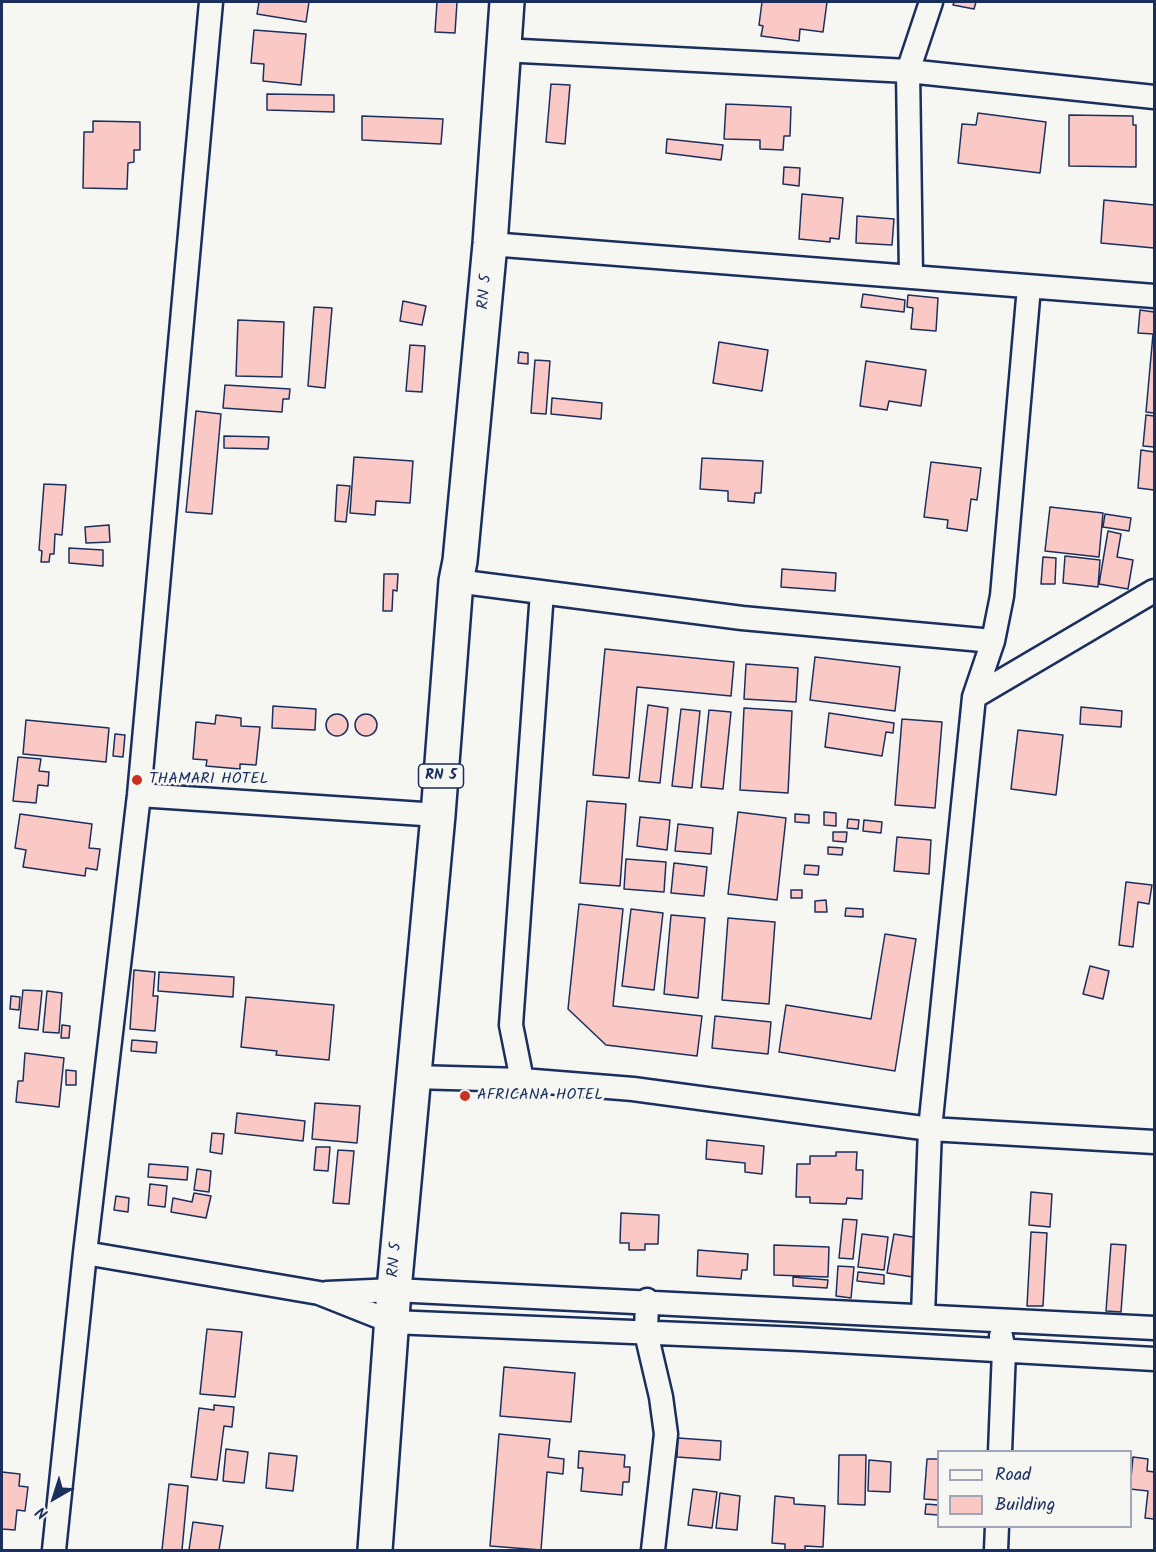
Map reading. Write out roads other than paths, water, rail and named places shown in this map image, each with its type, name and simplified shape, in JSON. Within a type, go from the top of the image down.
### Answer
[{"type":"main road","name":"RN 5","points":[[375,1551],[394,1290],[438,815],[456,581],[460,561],[490,243],[507,2]]},
{"type":"street","points":[[54,1551],[85,1253],[139,795],[211,2]]},
{"type":"street","points":[[911,275],[908,71],[931,2]]},
{"type":"street","points":[[502,50],[908,71],[1155,97]]},
{"type":"street","points":[[490,243],[1155,296]]},
{"type":"street","points":[[923,1315],[930,1129],[974,698],[993,642],[1002,596],[1029,287]]},
{"type":"street","points":[[456,581],[753,619],[993,642]]},
{"type":"street","points":[[974,698],[1155,591]]},
{"type":"street","points":[[522,1080],[512,1025],[542,592]]},
{"type":"street","points":[[139,795],[438,815]]},
{"type":"street","points":[[413,1077],[522,1080],[633,1089],[930,1129],[1155,1142]]},
{"type":"street","points":[[85,1253],[319,1293],[392,1322],[1155,1359]]},
{"type":"street","points":[[319,1293],[394,1290],[646,1300],[1155,1328]]},
{"type":"street","points":[[646,1300],[646,1333],[661,1397],[666,1434],[652,1551]]},
{"type":"street","points":[[999,1320],[1004,1350],[1000,1450]]},
{"type":"street","points":[[996,1551],[997,1528]]},
{"type":"place","name":"THAMARI HOTEL","points":[[137,780]]},
{"type":"place","name":"AFRICANA HOTEL","points":[[465,1096]]}]
